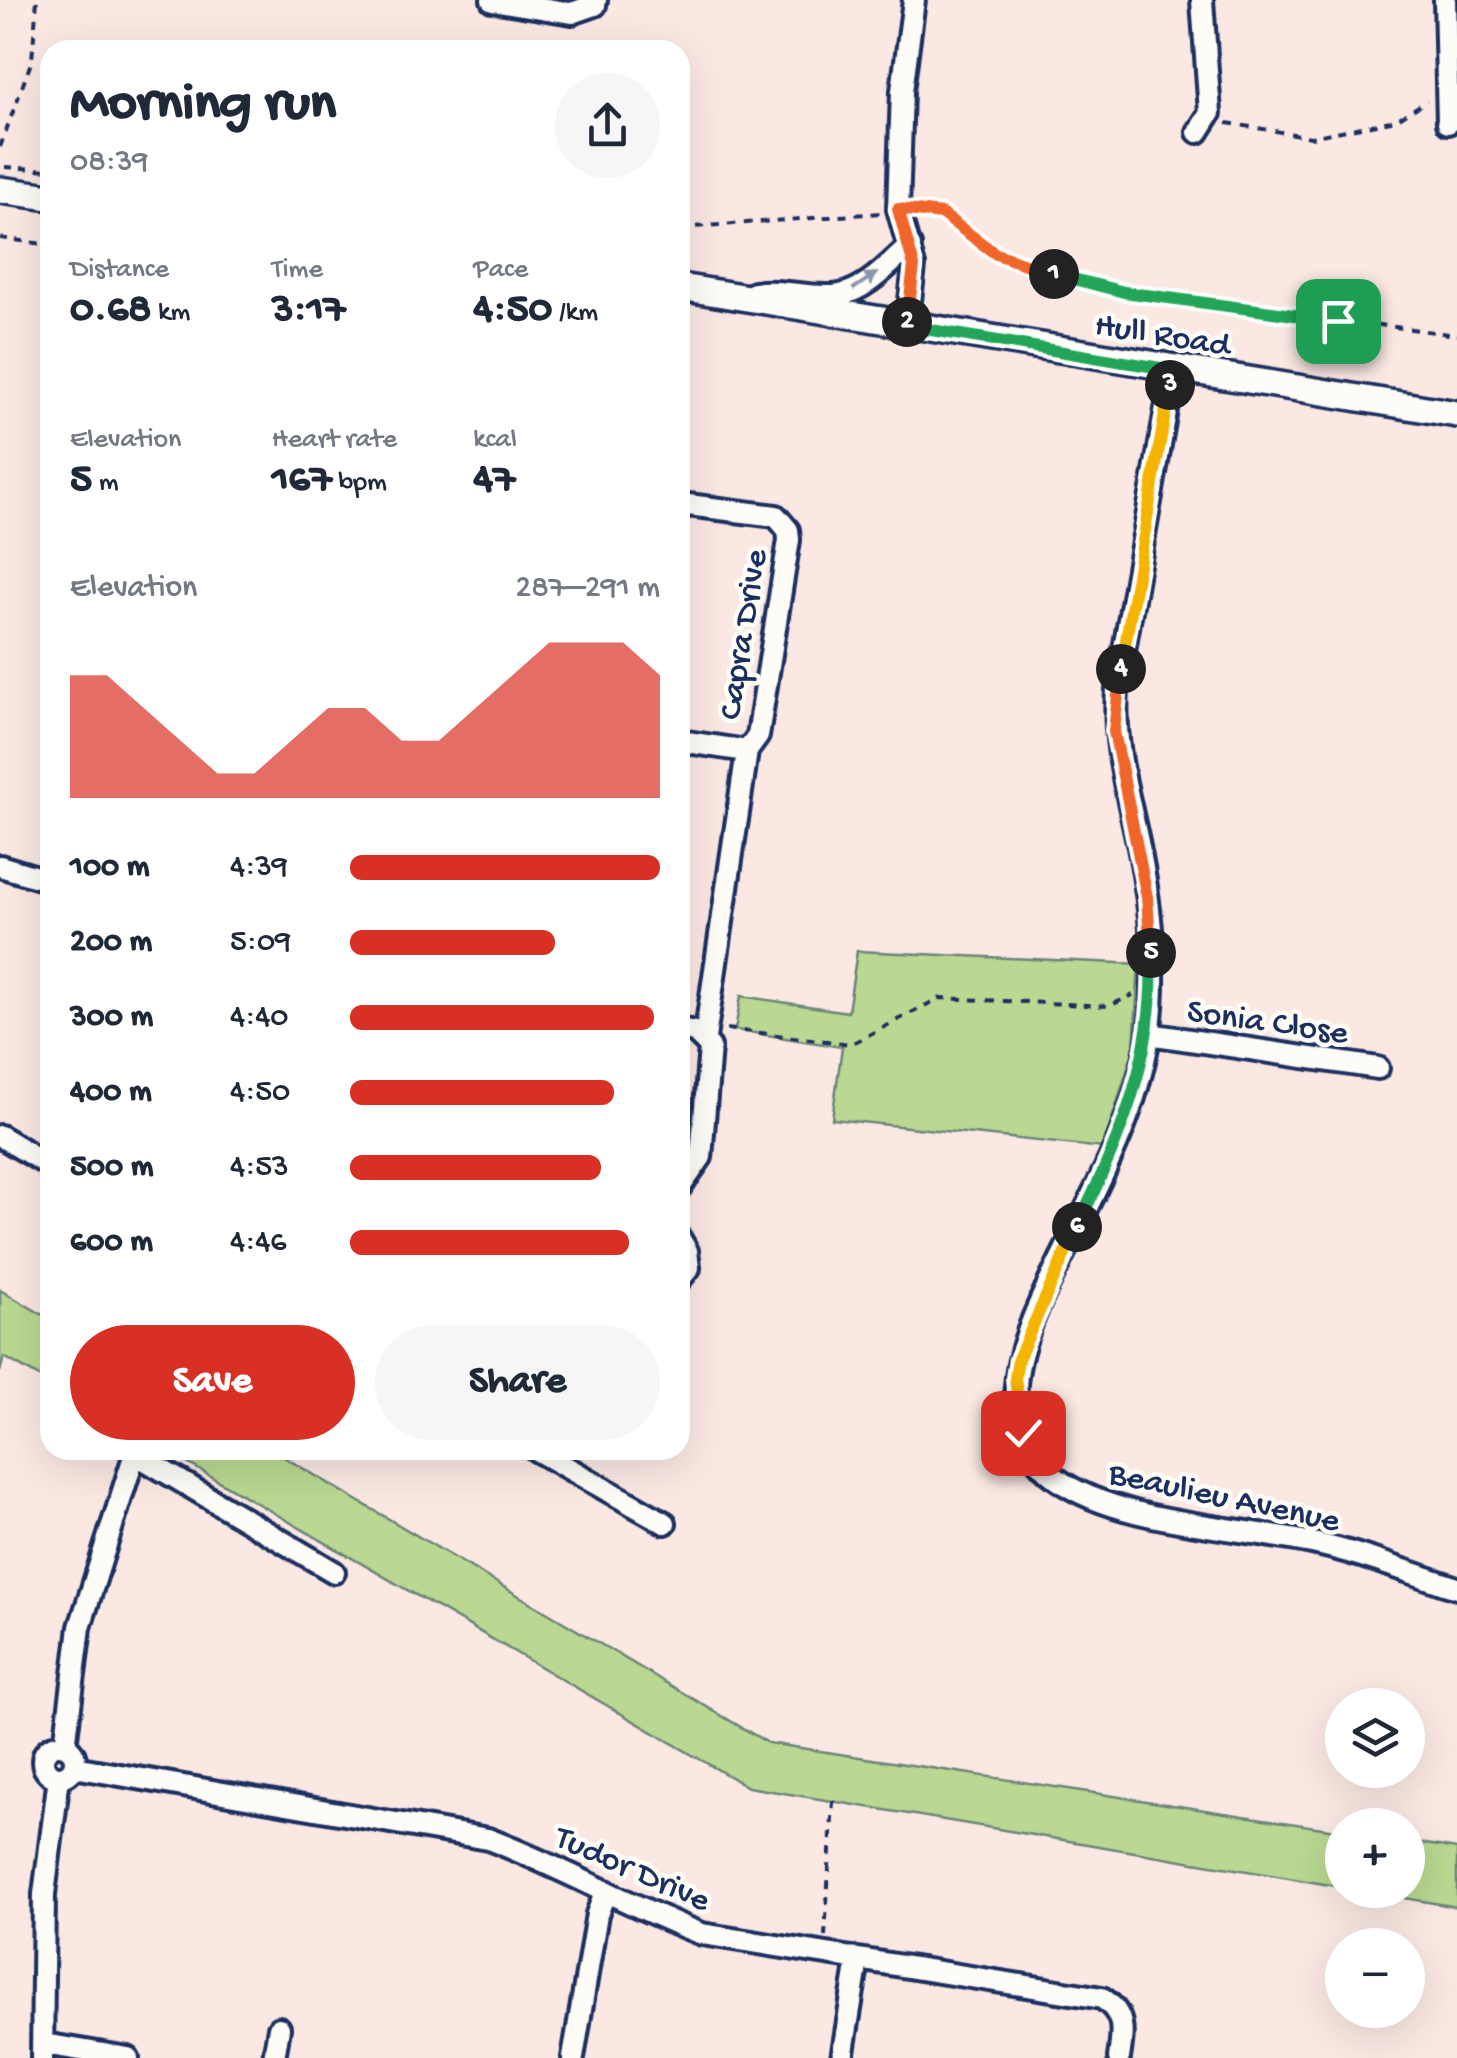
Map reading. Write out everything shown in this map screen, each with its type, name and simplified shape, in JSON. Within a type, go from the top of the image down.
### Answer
[{"type":"main road","points":[[0,190],[40,196]]},
{"type":"main road","name":"Hull Road","points":[[690,288],[1457,414]]},
{"type":"street","points":[[492,0],[572,13],[595,5],[596,0]]},
{"type":"street","points":[[907,326],[914,266],[898,209],[902,92],[914,0]]},
{"type":"street","points":[[1198,132],[1210,113],[1202,0]]},
{"type":"street","points":[[1446,0],[1448,113]]},
{"type":"street","points":[[742,295],[773,290],[839,295],[873,277],[910,246]]},
{"type":"street","name":"Beaulieu Avenue","points":[[1173,370],[1114,731],[1147,897],[1153,986],[1149,1034],[1118,1146],[1040,1302],[1018,1359],[1017,1404],[1023,1433],[1036,1458],[1070,1492],[1112,1509],[1316,1543],[1457,1588]]},
{"type":"street","name":"Capra Drive","points":[[690,505],[764,514],[783,521],[788,530],[758,736],[747,751],[705,1038],[710,1060],[704,1140],[701,1156],[690,1172]]},
{"type":"street","points":[[690,742],[747,751]]},
{"type":"street","points":[[0,866],[40,878]]},
{"type":"street","points":[[690,1032],[705,1038]]},
{"type":"street","name":"Sonia Close","points":[[1149,1034],[1378,1068]]},
{"type":"street","points":[[0,1136],[40,1160]]},
{"type":"street","points":[[128,2058],[43,2051],[44,1894],[72,1751],[65,1746],[80,1627],[133,1460]]},
{"type":"street","points":[[149,1460],[334,1572]]},
{"type":"street","points":[[553,1460],[633,1508],[665,1522]]},
{"type":"street","name":"Tudor Drive","points":[[66,1772],[488,1839],[549,1862],[702,1934],[1102,1998],[1117,2008],[1124,2027],[1119,2058]]},
{"type":"street","points":[[573,2058],[597,1914],[606,1891]]},
{"type":"street","points":[[842,2058],[858,1960]]},
{"type":"street","points":[[274,2058],[280,2028]]},
{"type":"path","points":[[0,147],[32,60],[37,0]]},
{"type":"path","points":[[1210,113],[1223,122],[1311,137],[1396,120],[1425,99],[1448,113]]},
{"type":"path","points":[[0,166],[40,169]]},
{"type":"path","points":[[690,227],[791,222],[898,209],[942,214],[996,254],[1124,292],[1457,335]]},
{"type":"path","points":[[0,238],[40,244]]},
{"type":"path","points":[[705,1038],[732,1026],[851,1044],[940,998],[1109,1006],[1153,986]]},
{"type":"path","points":[[824,1955],[833,1802]]},
{"type":"green space","points":[[857,951],[1139,964],[1134,1048],[1103,1148],[832,1119],[842,1047],[735,1030],[741,996],[848,1012]]},
{"type":"green space","points":[[0,1290],[40,1313],[40,1377],[4,1357],[0,1372]]},
{"type":"green space","points":[[182,1460],[289,1460],[768,1743],[1325,1828],[1325,1884],[748,1787]]},
{"type":"green space","points":[[1425,1844],[1457,1849],[1457,1907],[1425,1902]]},
{"type":"route","points":[[1023,1433],[1015,1378],[1018,1359],[1040,1302],[1118,1146],[1149,1034],[1153,986],[1147,897],[1138,843],[1122,787],[1114,731],[1117,690],[1173,370],[907,326],[914,266],[898,209],[942,214],[996,254],[1076,280],[1124,292],[1338,321]]}]
